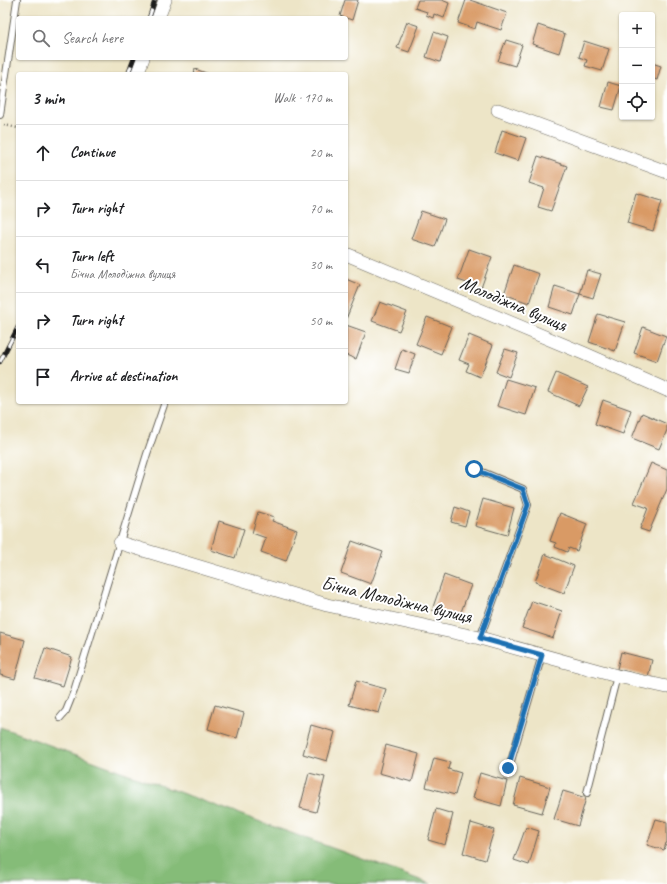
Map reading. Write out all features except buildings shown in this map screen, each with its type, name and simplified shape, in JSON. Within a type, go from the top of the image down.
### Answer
[{"type":"street","points":[[159,16],[165,0]]},
{"type":"street","points":[[138,72],[142,60]]},
{"type":"street","points":[[498,110],[667,172]]},
{"type":"street","name":"Молодіжна вулиця","points":[[348,255],[583,353],[667,390]]},
{"type":"street","name":"Бічна Молодіжна вулиця","points":[[120,544],[327,605],[480,638],[618,676],[667,687]]},
{"type":"lane","points":[[0,114],[17,0]]},
{"type":"lane","points":[[60,718],[66,711],[74,691],[147,454],[164,404]]},
{"type":"lane","points":[[474,469],[523,489],[528,505],[480,638]]},
{"type":"lane","points":[[508,768],[542,655]]},
{"type":"lane","points":[[587,793],[618,676]]},
{"type":"path","points":[[0,123],[16,127]]},
{"type":"green space","points":[[0,727],[431,884],[0,884]]},
{"type":"railway","points":[[150,16],[155,0]]},
{"type":"railway","points":[[129,72],[133,60]]},
{"type":"railway","points":[[0,362],[16,331]]},
{"type":"route","points":[[474,469],[523,489],[528,505],[480,638],[542,655],[508,768]]}]
